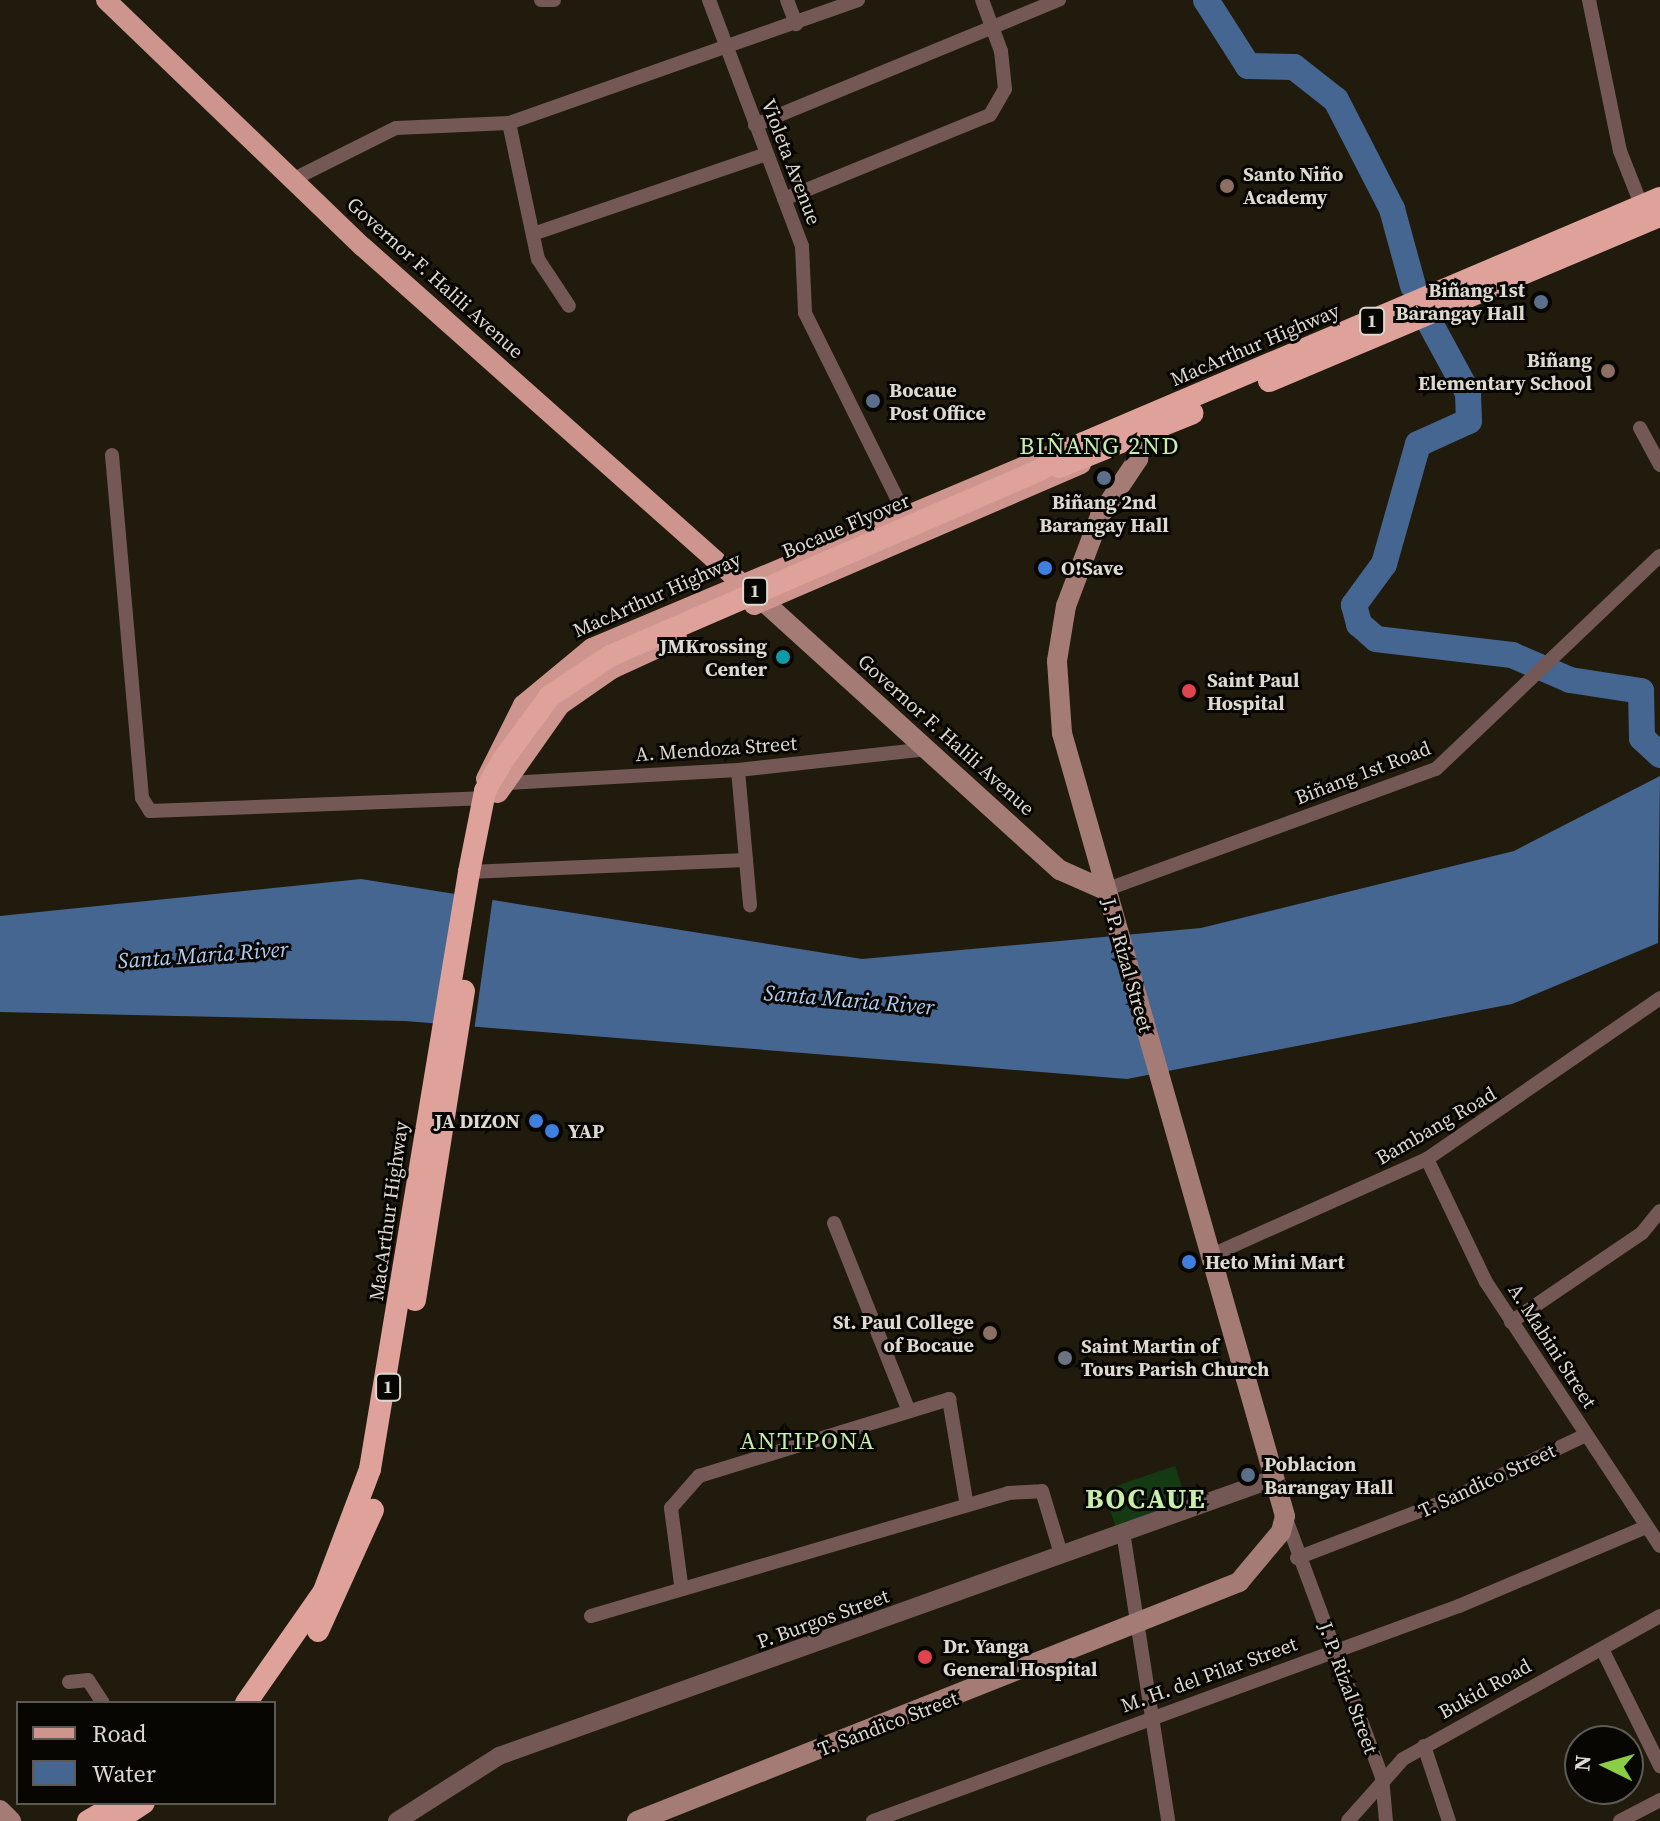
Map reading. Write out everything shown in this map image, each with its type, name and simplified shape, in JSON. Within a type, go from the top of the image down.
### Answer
[{"type":"highway","name":"MacArthur Highway","points":[[1088,451],[1652,210]]},
{"type":"highway","name":"Bocaue Flyover","points":[[496,785],[540,705],[584,669],[1088,451]]},
{"type":"highway","name":"MacArthur Highway","points":[[247,1701],[324,1591],[370,1469],[475,876],[496,785]]},
{"type":"highway","name":"MacArthur Highway","points":[[264,1701],[338,1598],[373,1510],[403,1383],[448,1041]]},
{"type":"highway","points":[[88,1821],[116,1805]]},
{"type":"highway","points":[[116,1821],[141,1805]]},
{"type":"main road","name":"Governor F. Halili Avenue","points":[[106,0],[292,180],[741,583]]},
{"type":"main road","name":"J. P. Rizal Street","points":[[1137,430],[1135,467],[1078,564],[1057,661],[1062,733],[1285,1516]]},
{"type":"main road","name":"MacArthur Highway","points":[[496,785],[496,748],[544,683],[592,648],[904,512],[1088,451]]},
{"type":"main road","name":"MacArthur Highway","points":[[496,785],[539,726],[584,686],[1088,451]]},
{"type":"main road","name":"Governor F. Halili Avenue","points":[[763,601],[1060,870],[1105,890]]},
{"type":"main road","name":"T. Sandico Street","points":[[637,1821],[1239,1582],[1272,1550],[1285,1516]]},
{"type":"main road","points":[[0,1810],[11,1821]]},
{"type":"street","points":[[541,0],[554,0]]},
{"type":"street","name":"Violeta Avenue","points":[[709,0],[802,246],[805,313],[904,512]]},
{"type":"street","points":[[787,0],[796,24]]},
{"type":"street","points":[[292,180],[396,128],[509,123],[728,49],[858,0]]},
{"type":"street","points":[[784,199],[990,115],[1005,89],[991,25],[982,0]]},
{"type":"street","points":[[755,125],[991,25],[1059,0]]},
{"type":"street","points":[[1589,0],[1617,140],[1652,210]]},
{"type":"street","points":[[509,123],[538,259],[569,306]]},
{"type":"street","points":[[533,234],[767,154]]},
{"type":"street","points":[[1640,428],[1660,465]]},
{"type":"street","name":"A. Mendoza Street","points":[[112,455],[142,798],[150,811],[738,770],[928,749]]},
{"type":"street","name":"Biñang 1st Road","points":[[1105,890],[1436,769],[1660,556]]},
{"type":"street","points":[[738,770],[750,905]]},
{"type":"street","points":[[475,876],[746,860]]},
{"type":"street","name":"Bambang Road","points":[[1212,1255],[1427,1159],[1660,998]]},
{"type":"street","name":"A. Mabini Street","points":[[1427,1159],[1511,1322],[1660,1546]]},
{"type":"street","points":[[1511,1322],[1642,1233],[1660,1211]]},
{"type":"street","points":[[834,1223],[909,1411]]},
{"type":"street","points":[[681,1584],[671,1508],[699,1476],[949,1399],[966,1501]]},
{"type":"street","name":"T. Sandico Street","points":[[1297,1558],[1451,1499],[1586,1435]]},
{"type":"street","name":"P. Burgos Street","points":[[397,1821],[499,1756],[1275,1478]]},
{"type":"street","points":[[591,1616],[681,1584],[966,1501],[1042,1491],[1061,1554]]},
{"type":"street","name":"J. P. Rizal Street","points":[[1285,1516],[1297,1558],[1382,1777],[1386,1821]]},
{"type":"street","name":"M. H. del Pilar Street","points":[[873,1821],[1332,1651],[1646,1527]]},
{"type":"street","points":[[1123,1532],[1168,1821]]},
{"type":"street","name":"Bukid Road","points":[[1348,1821],[1382,1777],[1424,1746],[1660,1616]]},
{"type":"street","points":[[1602,1649],[1660,1766]]},
{"type":"street","points":[[69,1682],[88,1680],[102,1701]]},
{"type":"street","points":[[1424,1746],[1449,1821]]},
{"type":"street","points":[[1620,1821],[1660,1800]]},
{"type":"green space","points":[[1175,1466],[1188,1505],[1116,1528],[1104,1490]]},
{"type":"water","name":"Santa Maria River","points":[[1660,776],[1658,943],[1512,1004],[1127,1079],[405,1021],[0,1012],[0,916],[361,879],[862,959],[1201,928],[1514,851]]},
{"type":"pier","points":[[456,890],[493,896],[474,1031],[436,1028]]},
{"type":"waterway","points":[[1206,0],[1248,66],[1294,67],[1336,100],[1392,209],[1413,286]]},
{"type":"waterway","points":[[1430,323],[1468,393],[1469,421],[1418,444],[1384,564],[1354,605],[1359,624],[1376,639],[1512,655],[1570,680],[1641,691],[1642,738],[1660,755]]},
{"type":"place","name":"Santo Niño Academy","points":[[1227,186]]},
{"type":"place","name":"Biñang 1st Barangay Hall","points":[[1541,302]]},
{"type":"place","name":"Biñang Elementary School","points":[[1608,371]]},
{"type":"place","name":"Bocaue Post Office","points":[[873,401]]},
{"type":"place","name":"Biñang 2nd Barangay Hall","points":[[1104,478]]},
{"type":"place","name":"O!Save","points":[[1045,568]]},
{"type":"place","name":"JMKrossing Center","points":[[783,657]]},
{"type":"place","name":"Saint Paul Hospital","points":[[1189,691]]},
{"type":"place","name":"JA DIZON","points":[[536,1121]]},
{"type":"place","name":"YAP","points":[[552,1131]]},
{"type":"place","name":"Heto Mini Mart","points":[[1189,1262]]},
{"type":"place","name":"St. Paul College of Bocaue","points":[[990,1333]]},
{"type":"place","name":"Saint Martin of Tours Parish Church","points":[[1065,1358]]},
{"type":"place","name":"Poblacion Barangay Hall","points":[[1248,1475]]},
{"type":"place","name":"Dr. Yanga General Hospital","points":[[925,1657]]},
{"type":"district","name":"BIÑANG 2ND","points":[[1100,446]]},
{"type":"district","name":"ANTIPONA","points":[[808,1441]]},
{"type":"district","name":"BOCAUE","points":[[1146,1498]]}]
